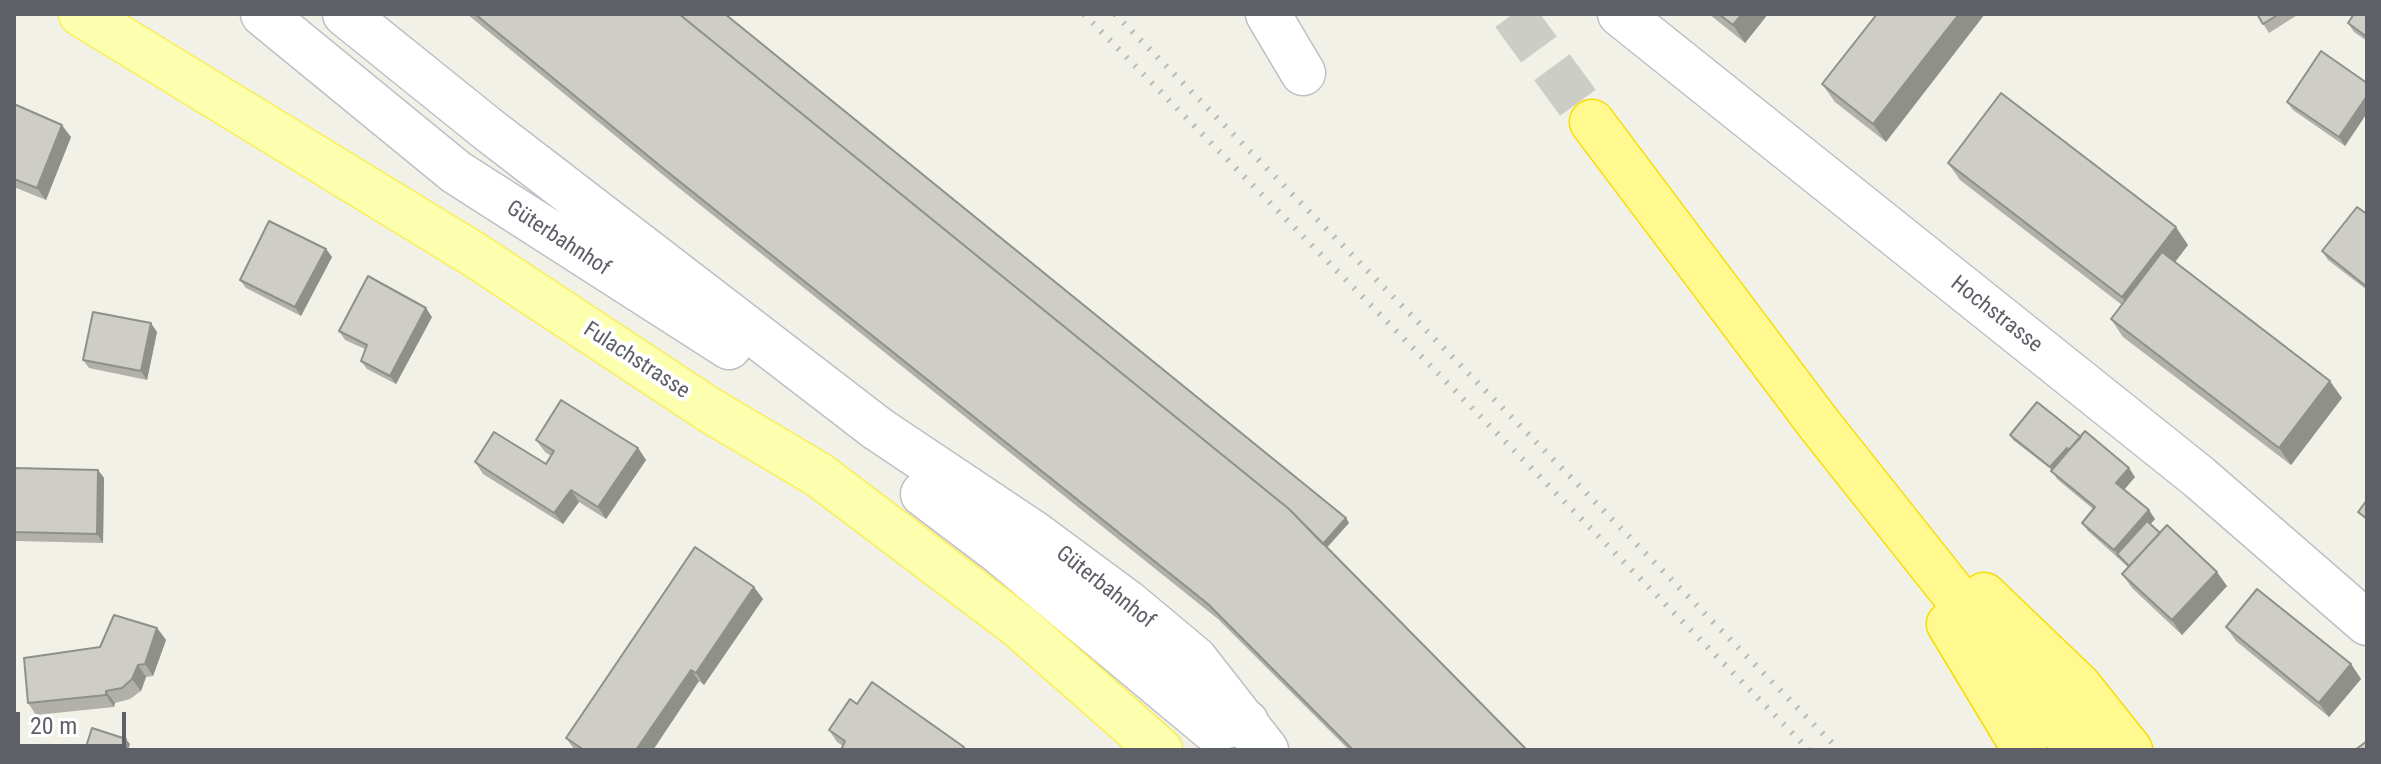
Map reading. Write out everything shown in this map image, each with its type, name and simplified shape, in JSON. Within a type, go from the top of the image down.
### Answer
[{"type":"highway","points":[[1592,122],[1864,481],[2078,750]]},
{"type":"highway","points":[[1864,481],[2079,686],[2125,743]]},
{"type":"highway","points":[[1864,481],[2025,750]]},
{"type":"main road","name":"Fulachstrasse","points":[[81,14],[475,255],[708,409],[819,475],[1019,626],[1160,750]]},
{"type":"street","name":"Güterbahnhof","points":[[263,14],[456,172],[723,343],[878,429]]},
{"type":"street","points":[[294,14],[422,118]]},
{"type":"street","name":"Güterbahnhof","points":[[345,14],[489,130],[878,429],[1032,532],[1128,603],[1195,659],[1256,736]]},
{"type":"street","points":[[1268,14],[1303,73]]},
{"type":"street","name":"Hochstrasse","points":[[1620,14],[2199,477],[2367,623]]},
{"type":"street","points":[[456,172],[489,130]]},
{"type":"street","points":[[723,343],[1001,553],[1212,729],[1256,736]]},
{"type":"building","points":[[475,14],[679,14],[1289,509],[1527,750],[1353,750],[1208,604]]},
{"type":"building","points":[[679,14],[725,14],[1346,518],[1323,544],[1289,509]]},
{"type":"building","points":[[1719,14],[1742,14],[1733,25]]},
{"type":"building","points":[[1877,14],[1959,14],[1873,124],[1822,84]]},
{"type":"building","points":[[2257,14],[2279,14],[2263,24]]},
{"type":"building","points":[[2354,14],[2367,14],[2367,37],[2348,23]]},
{"type":"building","points":[[2321,51],[2367,83],[2367,96],[2339,137],[2287,102]]},
{"type":"building","points":[[2001,93],[2176,227],[2122,297],[1948,163]]},
{"type":"building","points":[[14,104],[62,125],[37,188],[14,179]]},
{"type":"building","points":[[2357,207],[2367,214],[2367,287],[2322,251]]},
{"type":"building","points":[[269,221],[326,249],[295,307],[240,280]]},
{"type":"building","points":[[2162,252],[2330,381],[2279,448],[2111,319]]},
{"type":"building","points":[[368,276],[426,308],[390,376],[361,361],[367,345],[339,331]]},
{"type":"building","points":[[93,312],[151,323],[141,371],[83,360]]},
{"type":"building","points":[[561,400],[638,448],[598,507],[571,490],[554,513],[475,462],[494,432],[546,464],[554,451],[536,440]]},
{"type":"building","points":[[2037,402],[2081,437],[2050,467],[2010,435]]},
{"type":"building","points":[[2085,431],[2129,468],[2116,483],[2149,510],[2114,550],[2082,523],[2095,507],[2051,471]]},
{"type":"building","points":[[14,468],[98,470],[97,534],[14,532]]},
{"type":"building","points":[[2367,500],[2367,519],[2358,512]]},
{"type":"building","points":[[2147,521],[2160,533],[2129,566],[2117,554]]},
{"type":"building","points":[[2167,525],[2217,572],[2172,620],[2122,574]]},
{"type":"building","points":[[695,547],[754,587],[696,673],[691,670],[636,750],[584,750],[566,738]]},
{"type":"building","points":[[2257,589],[2351,664],[2319,703],[2226,627]]},
{"type":"building","points":[[114,615],[157,628],[145,664],[138,665],[132,679],[122,688],[106,691],[106,695],[28,703],[24,658],[100,647]]},
{"type":"building","points":[[872,682],[964,747],[962,750],[841,750],[845,741],[829,730],[850,699],[857,704]]},
{"type":"building","points":[[92,728],[126,739],[123,750],[85,750]]},
{"type":"building","points":[[2367,741],[2367,750],[2355,750]]},
{"type":"tunnel","points":[[1513,14],[1592,122]]},
{"type":"railway","points":[[1084,14],[1809,750]]},
{"type":"railway","points":[[1115,14],[1839,750]]}]
